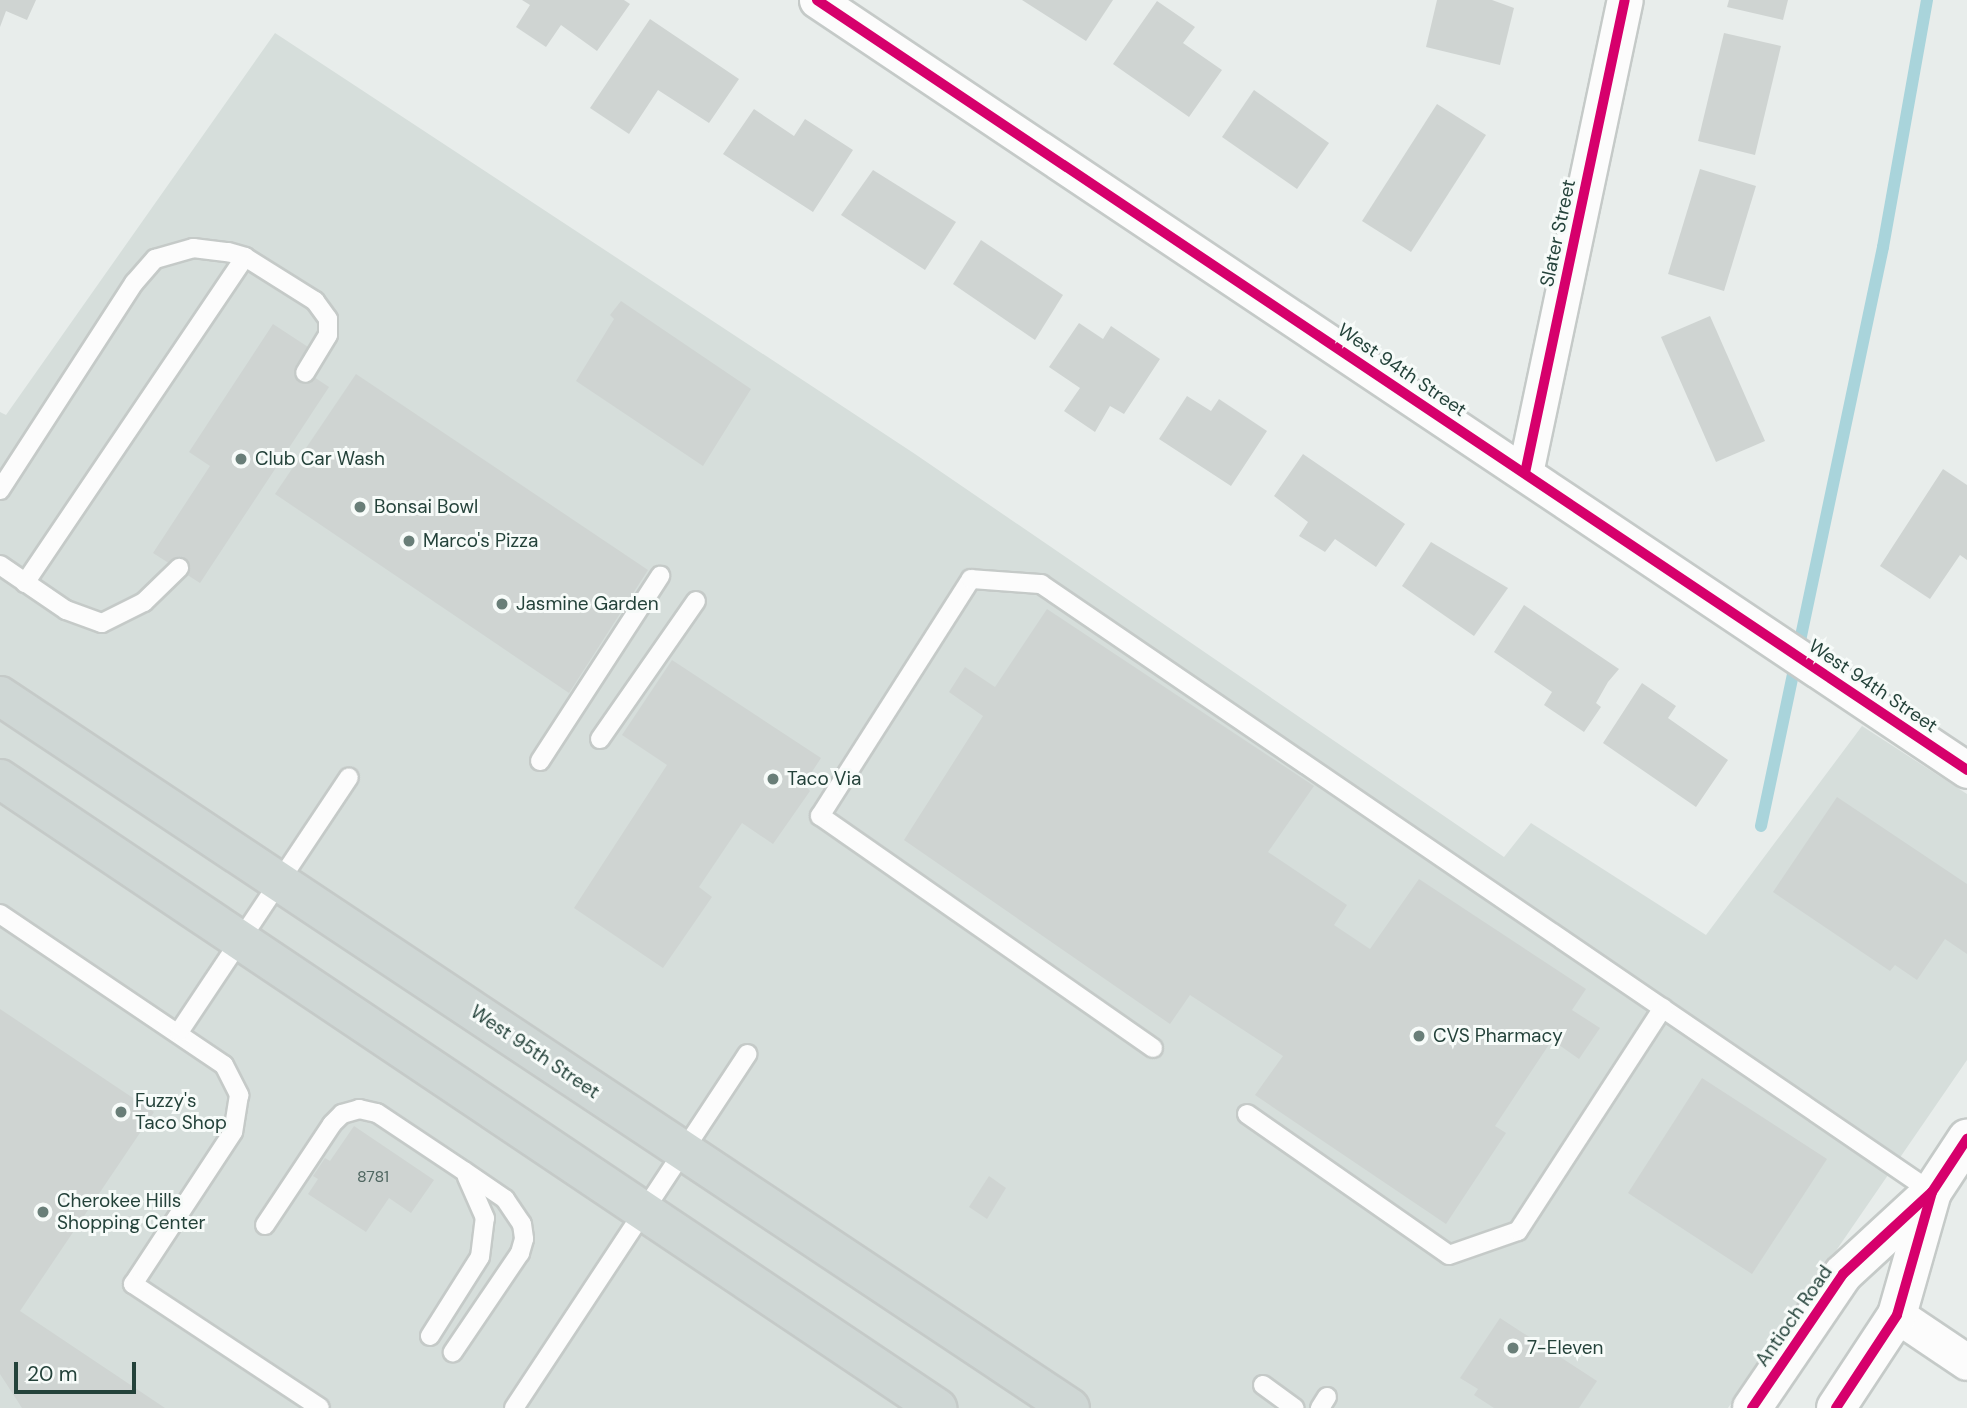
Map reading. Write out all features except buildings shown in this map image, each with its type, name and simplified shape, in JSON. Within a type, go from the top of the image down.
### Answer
[{"type":"main road","name":"West 95th Street","points":[[0,696],[1070,1408]]},
{"type":"main road","points":[[0,779],[238,942],[937,1408]]},
{"type":"main road","name":"Antioch Road","points":[[1752,1408],[1843,1273],[1932,1192],[1967,1139]]},
{"type":"main road","name":"Antioch Road","points":[[1836,1408],[1897,1315],[1932,1192]]},
{"type":"street","name":"West 94th Street","points":[[817,0],[1967,770]]},
{"type":"street","name":"Slater Street","points":[[1525,473],[1625,0]]},
{"type":"street","points":[[1897,1315],[1967,1362]]},
{"type":"lane","points":[[0,490],[134,283],[155,259],[193,248],[245,257],[315,301],[328,319],[328,335],[305,373]]},
{"type":"lane","points":[[25,583],[245,257]]},
{"type":"lane","points":[[0,565],[66,610],[102,623],[144,601],[179,568]]},
{"type":"lane","points":[[540,761],[660,576]]},
{"type":"lane","points":[[1153,1048],[820,816],[971,579],[1041,584],[1932,1192]]},
{"type":"lane","points":[[600,739],[696,601]]},
{"type":"lane","points":[[179,1032],[238,942],[282,883],[349,777]]},
{"type":"lane","points":[[0,914],[179,1032],[224,1065],[239,1094],[233,1132],[133,1284],[320,1408]]},
{"type":"lane","points":[[1247,1114],[1449,1255],[1518,1231],[1663,1008]]},
{"type":"lane","points":[[514,1408],[747,1054]]},
{"type":"lane","points":[[265,1224],[332,1124],[342,1114],[359,1109],[377,1113],[464,1171],[505,1199],[522,1224],[524,1239],[520,1254],[453,1352]]},
{"type":"lane","points":[[430,1336],[480,1257],[485,1217],[464,1171]]},
{"type":"lane","points":[[1263,1385],[1294,1408]]},
{"type":"shaded area","points":[[275,33],[915,454],[1504,857],[1531,823],[1706,935],[1862,726],[1967,794],[1967,1060],[1728,1408],[0,1408],[0,412],[6,415]]},
{"type":"waterway","points":[[1761,826],[1883,247],[1927,0]]},
{"type":"cycle path","points":[[817,0],[1967,770]]},
{"type":"cycle path","points":[[1525,473],[1625,0]]},
{"type":"cycle path","points":[[1752,1408],[1843,1274],[1932,1192],[1967,1139]]},
{"type":"cycle path","points":[[1836,1408],[1897,1315],[1932,1192]]},
{"type":"place","name":"Club Car Wash","points":[[241,459]]},
{"type":"place","name":"Bonsai Bowl","points":[[360,507]]},
{"type":"place","name":"Marco's Pizza","points":[[409,541]]},
{"type":"place","name":"Jasmine Garden","points":[[502,604]]},
{"type":"place","name":"Taco Via","points":[[773,779]]},
{"type":"place","name":"CVS Pharmacy","points":[[1419,1036]]},
{"type":"place","name":"Fuzzy's Taco Shop","points":[[121,1112]]},
{"type":"place","name":"Cherokee Hills Shopping Center","points":[[43,1212]]},
{"type":"place","name":"7-Eleven","points":[[1513,1348]]}]
